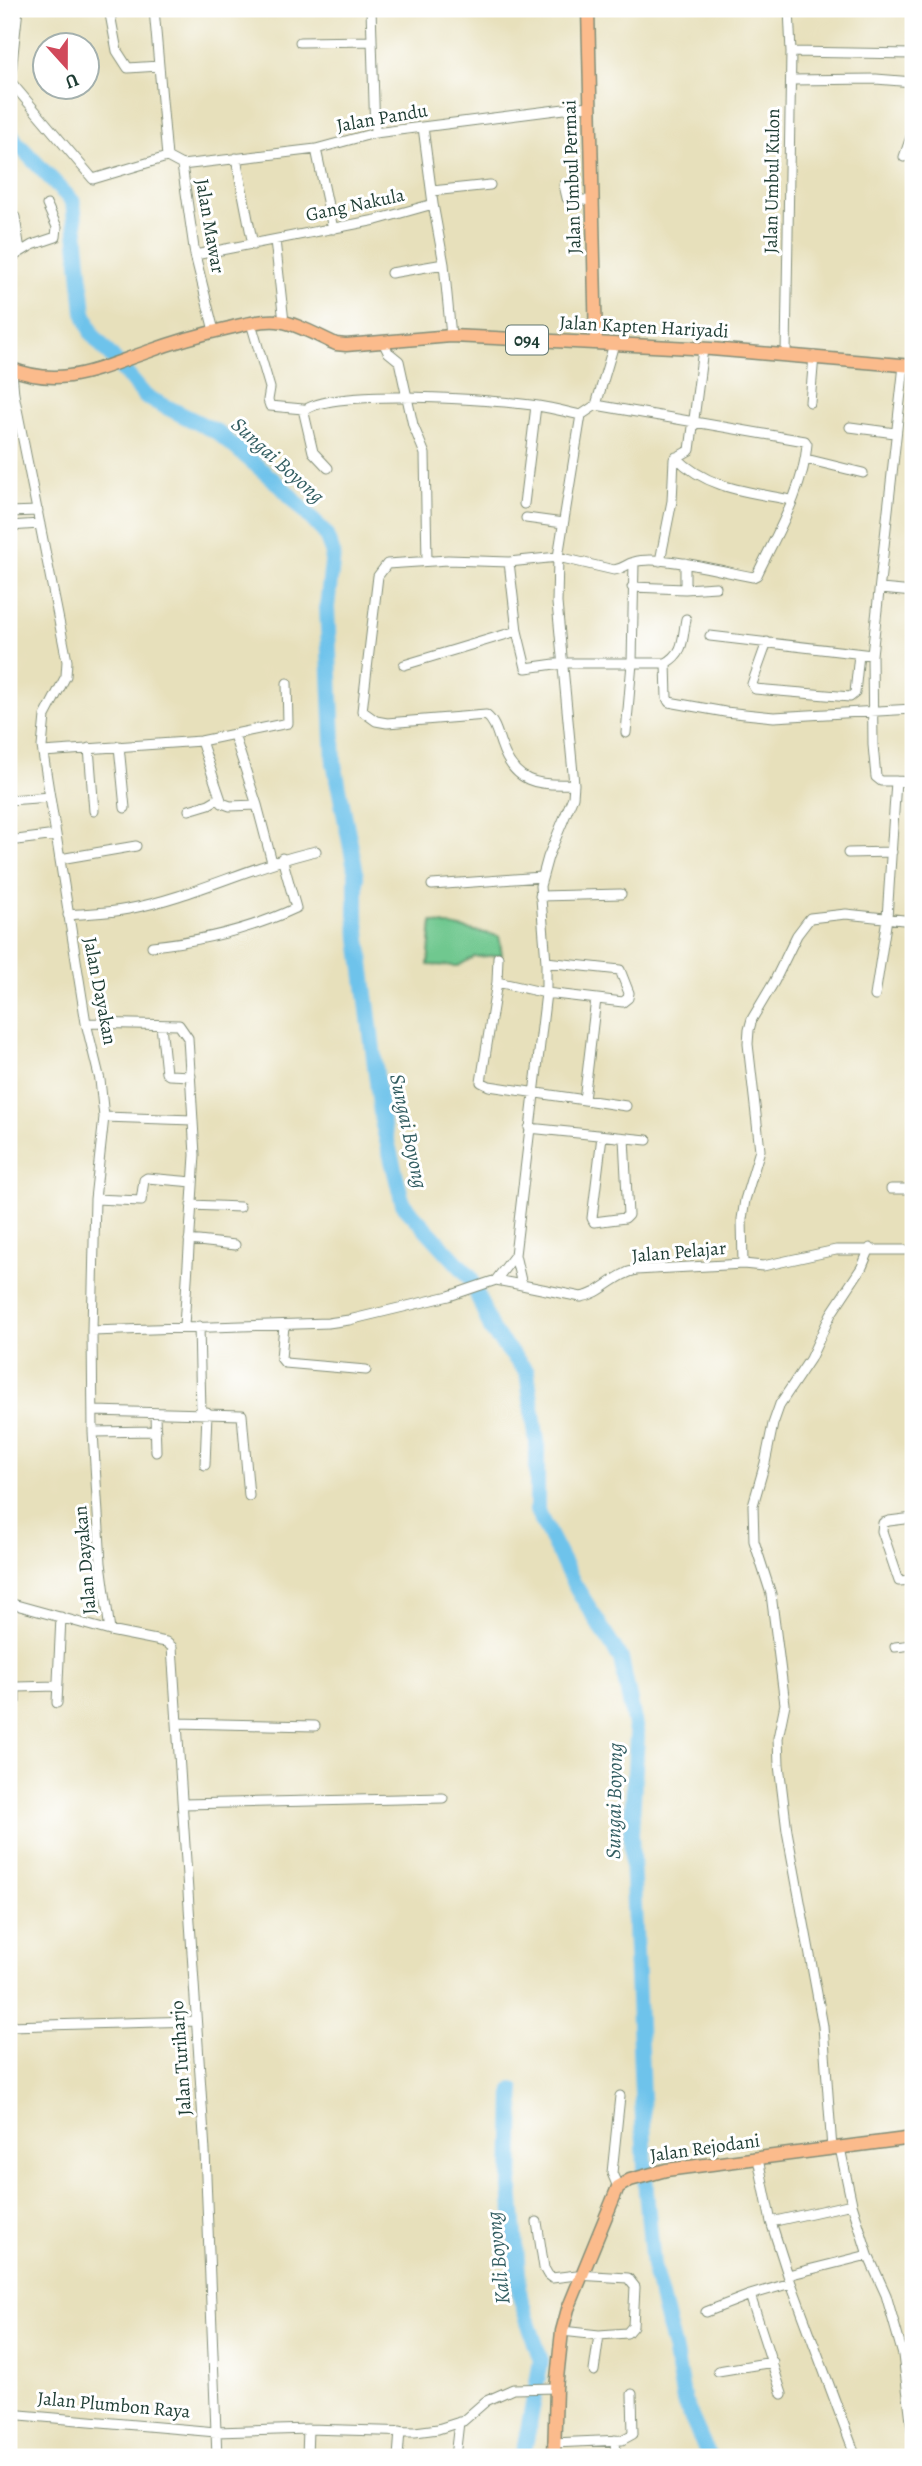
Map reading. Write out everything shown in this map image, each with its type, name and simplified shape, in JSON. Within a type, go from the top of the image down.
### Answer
[{"type":"main road","name":"Jalan Umbul Permai","points":[[588,9],[596,343]]},
{"type":"main road","name":"Jalan Kapten Hariyadi","points":[[11,369],[26,375],[52,379],[95,372],[149,351],[214,331],[251,323],[284,322],[336,344],[451,337],[786,354],[909,365]]},
{"type":"main road","name":"Jalan Rejodani","points":[[624,2183],[666,2170],[913,2139]]},
{"type":"main road","points":[[554,2457],[552,2388],[562,2331],[582,2275],[624,2183]]},
{"type":"street","points":[[18,9],[9,81],[93,179],[167,157],[154,9]]},
{"type":"street","points":[[109,9],[117,51],[126,67],[135,69],[159,66]]},
{"type":"street","points":[[371,9],[374,133]]},
{"type":"street","name":"Jalan Umbul Kulon","points":[[786,354],[791,80],[788,9]]},
{"type":"street","points":[[300,42],[372,41]]},
{"type":"street","points":[[791,52],[913,54]]},
{"type":"street","points":[[791,80],[876,79],[913,82]]},
{"type":"street","name":"Jalan Pandu","points":[[182,165],[316,149],[374,133],[589,106]]},
{"type":"street","points":[[423,127],[433,204]]},
{"type":"street","points":[[904,157],[913,131]]},
{"type":"street","points":[[316,149],[333,229]]},
{"type":"street","name":"Jalan Mawar","points":[[167,157],[182,165],[195,255],[214,331]]},
{"type":"street","points":[[236,158],[253,245]]},
{"type":"street","points":[[432,191],[489,185]]},
{"type":"street","points":[[564,185],[566,198],[592,201]]},
{"type":"street","name":"Gang Nakula","points":[[195,255],[333,229],[433,204],[444,264],[451,337]]},
{"type":"street","points":[[9,259],[40,241],[56,237],[57,226],[47,205]]},
{"type":"street","points":[[9,214],[15,218],[20,251]]},
{"type":"street","points":[[275,240],[284,322]]},
{"type":"street","points":[[391,273],[444,264]]},
{"type":"street","points":[[251,323],[270,388],[270,406],[304,411],[324,401],[407,397],[536,406],[581,415],[596,405],[614,344]]},
{"type":"street","name":"Jalan Dayakan","points":[[9,339],[14,394],[67,669],[45,716],[43,752],[86,1023],[100,1080],[104,1117],[95,1199],[93,1432],[101,1563],[110,1631]]},
{"type":"street","points":[[383,342],[388,352],[399,361],[415,434],[425,454],[427,561]]},
{"type":"street","points":[[676,457],[689,453],[703,349]]},
{"type":"street","points":[[810,402],[814,356]]},
{"type":"street","points":[[909,365],[895,433],[881,589],[872,655],[872,711],[876,777],[881,781],[913,782]]},
{"type":"street","points":[[574,784],[549,785],[523,777],[513,768],[496,728],[486,715],[387,723],[376,721],[362,711],[377,576],[387,564],[427,561],[509,562],[558,557],[614,570],[623,569],[634,562],[660,561],[685,563],[755,577],[792,500],[806,459],[805,441],[596,405]]},
{"type":"street","points":[[524,504],[536,406]]},
{"type":"street","points":[[304,411],[313,452],[328,468]]},
{"type":"street","points":[[522,1285],[515,1255],[546,993],[547,962],[540,896],[542,877],[573,797],[574,784],[557,603],[558,557],[581,415]]},
{"type":"street","points":[[850,427],[895,433]]},
{"type":"street","points":[[676,457],[688,468],[723,486],[792,500]]},
{"type":"street","points":[[660,561],[672,501],[676,457]]},
{"type":"street","points":[[806,459],[863,473]]},
{"type":"street","points":[[9,512],[38,511]]},
{"type":"street","points":[[526,518],[563,523]]},
{"type":"street","points":[[9,526],[40,524]]},
{"type":"street","points":[[509,562],[517,631],[526,668],[562,663],[666,663],[680,652],[686,619]]},
{"type":"street","points":[[626,733],[632,663],[634,562]]},
{"type":"street","points":[[685,563],[685,589]]},
{"type":"street","points":[[632,587],[716,587]]},
{"type":"street","points":[[881,589],[913,592]]},
{"type":"street","points":[[404,665],[517,631]]},
{"type":"street","points":[[710,636],[872,655]]},
{"type":"street","points":[[767,642],[752,684],[755,689],[850,697],[855,692],[859,654]]},
{"type":"street","points":[[666,663],[669,702],[774,717],[913,709]]},
{"type":"street","points":[[43,752],[201,741],[288,723],[287,683]]},
{"type":"street","points":[[152,946],[217,936],[296,908],[234,736]]},
{"type":"street","points":[[201,741],[219,798],[226,806],[257,805]]},
{"type":"street","points":[[119,746],[125,808]]},
{"type":"street","points":[[89,748],[94,811]]},
{"type":"street","points":[[875,996],[887,918],[896,781]]},
{"type":"street","points":[[9,800],[50,797]]},
{"type":"street","points":[[189,810],[219,798]]},
{"type":"street","points":[[9,841],[56,835]]},
{"type":"street","points":[[60,859],[136,846]]},
{"type":"street","points":[[68,915],[129,909],[180,895],[277,860],[316,851]]},
{"type":"street","points":[[848,853],[892,852]]},
{"type":"street","points":[[432,885],[542,877]]},
{"type":"street","points":[[540,896],[621,894]]},
{"type":"street","points":[[743,1264],[742,1219],[745,1199],[760,1150],[748,1044],[752,1019],[797,935],[810,918],[846,914],[913,921]]},
{"type":"street","points":[[498,957],[497,982],[481,1082],[489,1086],[625,1106]]},
{"type":"street","points":[[497,982],[546,993],[622,1002],[627,1000],[629,993],[622,971],[547,962]]},
{"type":"street","points":[[584,1100],[596,999]]},
{"type":"street","points":[[86,1023],[179,1025],[190,1048],[194,1120],[193,1182],[184,1326]]},
{"type":"street","points":[[161,1025],[166,1073],[191,1076]]},
{"type":"street","points":[[104,1117],[194,1120]]},
{"type":"street","points":[[529,1128],[648,1140]]},
{"type":"street","points":[[602,1136],[592,1218],[594,1222],[625,1217],[628,1214],[624,1138]]},
{"type":"street","points":[[95,1199],[141,1201],[144,1180],[147,1178],[193,1182]]},
{"type":"street","points":[[891,1189],[913,1189]]},
{"type":"street","points":[[191,1205],[240,1207]]},
{"type":"street","points":[[189,1240],[234,1245]]},
{"type":"street","points":[[870,1248],[862,1267],[831,1314],[810,1359],[780,1404],[753,1504],[754,1541],[769,1584],[774,1611],[785,1704],[778,1732],[778,1749],[788,1831],[823,2026],[836,2148],[868,2255],[886,2295],[902,2355],[913,2437]]},
{"type":"street","name":"Jalan Pelajar","points":[[491,1281],[581,1297],[590,1296],[625,1273],[636,1270],[743,1264],[763,1266],[836,1250],[913,1250]]},
{"type":"street","points":[[92,1331],[184,1326],[284,1326],[349,1320],[449,1296],[491,1281],[515,1255]]},
{"type":"street","points":[[199,1326],[205,1465]]},
{"type":"street","points":[[284,1326],[281,1358],[285,1363],[366,1370]]},
{"type":"street","points":[[94,1411],[204,1412],[243,1416],[249,1496]]},
{"type":"street","points":[[155,1413],[156,1452]]},
{"type":"street","points":[[93,1432],[156,1431]]},
{"type":"street","points":[[913,1518],[883,1523],[882,1531],[899,1581],[913,1580]]},
{"type":"street","points":[[9,1603],[110,1631]]},
{"type":"street","points":[[57,1703],[61,1617]]},
{"type":"street","name":"Jalan Turiharjo","points":[[110,1631],[166,1642],[172,1652],[205,2151],[216,2457]]},
{"type":"street","points":[[895,1647],[913,1645]]},
{"type":"street","points":[[9,1704],[15,1702],[15,1688],[57,1686]]},
{"type":"street","points":[[177,1723],[315,1726]]},
{"type":"street","points":[[184,1804],[443,1798]]},
{"type":"street","points":[[9,2026],[195,2021]]},
{"type":"street","points":[[620,2096],[612,2173],[624,2183]]},
{"type":"street","points":[[758,2159],[771,2222],[789,2279],[856,2457]]},
{"type":"street","points":[[771,2222],[852,2204]]},
{"type":"street","points":[[537,2222],[544,2267],[552,2278],[582,2275],[628,2278],[635,2287],[631,2330],[623,2334],[562,2331]]},
{"type":"street","points":[[706,2312],[789,2279],[868,2255]]},
{"type":"street","points":[[750,2295],[782,2393]]},
{"type":"street","points":[[594,2371],[599,2334]]},
{"type":"street","points":[[902,2355],[913,2356]]},
{"type":"street","points":[[718,2371],[773,2362]]},
{"type":"street","points":[[455,2457],[459,2422],[486,2402],[513,2389],[552,2388]]},
{"type":"street","points":[[553,2443],[627,2439],[633,2434],[632,2394]]},
{"type":"street","name":"Jalan Plumbon Raya","points":[[9,2414],[216,2432],[308,2429],[400,2431],[438,2429],[459,2422]]},
{"type":"street","points":[[307,2457],[308,2429]]},
{"type":"street","points":[[398,2457],[400,2431]]},
{"type":"street","points":[[615,2440],[616,2457]]},
{"type":"green space","points":[[432,922],[499,936],[502,955],[474,957],[458,966],[428,965]]},
{"type":"waterway","name":"Sungai Boyong","points":[[9,131],[16,142],[73,202],[84,312],[92,334],[146,397],[217,432],[282,487],[325,533],[333,554],[327,607],[334,763],[356,873],[356,915],[382,1121],[403,1204],[470,1277],[492,1331],[527,1372],[537,1442],[537,1511],[574,1584],[621,1659],[637,1736],[631,1833],[646,2191],[653,2266],[674,2348],[684,2401],[709,2457]]},
{"type":"waterway","name":"Kali Boyong","points":[[513,2090],[511,2187],[520,2297],[541,2361],[524,2451],[520,2457]]}]
